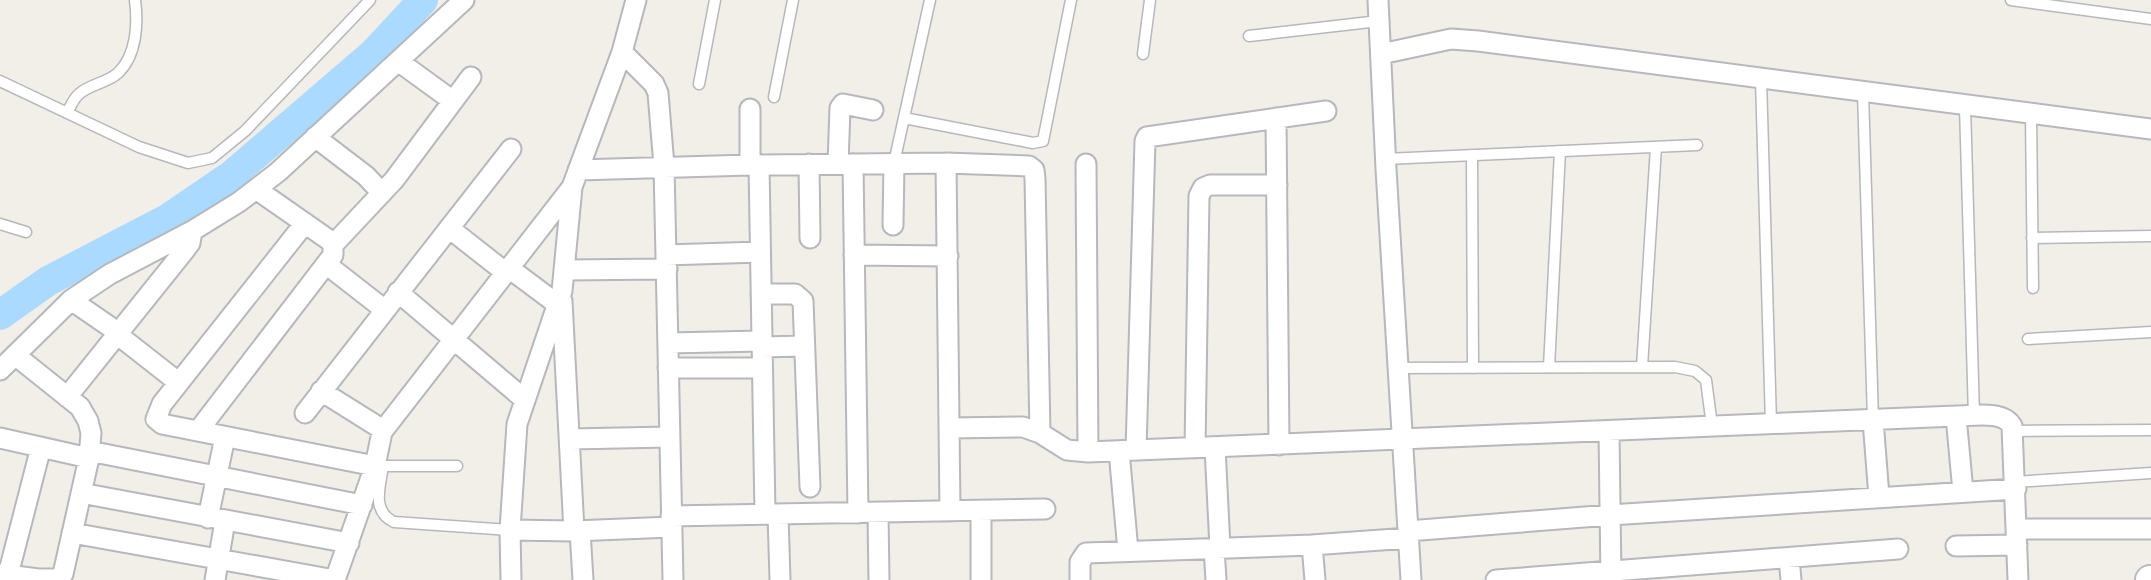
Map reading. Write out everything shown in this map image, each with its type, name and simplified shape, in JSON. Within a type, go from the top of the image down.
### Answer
[{"type":"street","points":[[0,370],[71,300],[110,274],[192,231],[256,189],[464,0]]},
{"type":"street","points":[[510,580],[513,453],[517,424],[559,298],[565,270],[575,179],[622,52],[636,0]]},
{"type":"street","points":[[1378,0],[1411,580]]},
{"type":"street","points":[[1381,54],[1451,39],[2151,129]]},
{"type":"street","points":[[622,52],[656,88],[664,166],[673,580]]},
{"type":"street","points":[[398,61],[453,102]]},
{"type":"street","points":[[332,245],[394,180],[471,77]]},
{"type":"street","points":[[873,110],[848,104],[843,104],[840,108],[854,255],[868,513],[879,580]]},
{"type":"street","points":[[750,109],[760,253],[762,368],[771,514],[780,580]]},
{"type":"street","points":[[1128,551],[1128,451],[1145,141],[1153,135],[1326,111]]},
{"type":"street","points":[[1276,118],[1279,445]]},
{"type":"street","points":[[316,137],[366,176],[382,193]]},
{"type":"street","points":[[305,413],[511,149]]},
{"type":"street","points":[[893,225],[894,163]]},
{"type":"street","points":[[946,163],[950,511]]},
{"type":"street","points":[[72,533],[335,580],[379,466],[382,432],[575,179],[664,166],[946,163],[1025,164],[1034,170],[1040,433]]},
{"type":"street","points":[[809,164],[810,238]]},
{"type":"street","points":[[1086,164],[1088,452]]},
{"type":"street","points":[[1216,580],[1217,548],[1205,448],[1199,195],[1203,188],[1210,185],[1277,185]]},
{"type":"street","points":[[198,431],[333,254],[332,245],[256,189]]},
{"type":"street","points":[[305,223],[178,382],[157,411],[156,419],[162,424],[379,466]]},
{"type":"street","points":[[449,228],[507,270],[559,298]]},
{"type":"street","points":[[67,397],[184,251],[190,243],[192,231]]},
{"type":"street","points":[[565,270],[760,253]]},
{"type":"street","points":[[854,255],[948,256]]},
{"type":"street","points":[[326,264],[384,310]]},
{"type":"street","points":[[398,292],[524,399]]},
{"type":"street","points":[[761,294],[795,294],[803,301],[810,486]]},
{"type":"street","points":[[559,298],[583,580]]},
{"type":"street","points":[[71,300],[178,382]]},
{"type":"street","points":[[668,343],[804,346]]},
{"type":"street","points":[[15,355],[80,407],[91,433],[89,455],[62,578],[38,579],[4,574],[41,447]]},
{"type":"street","points":[[668,368],[762,368]]},
{"type":"street","points":[[321,391],[380,428],[382,432]]},
{"type":"street","points":[[1963,492],[1965,416]]},
{"type":"street","points":[[950,428],[1023,427],[1040,433],[1067,450],[1088,452],[2000,416],[2008,420],[2012,431],[2018,580]]},
{"type":"street","points":[[1873,420],[1879,497]]},
{"type":"street","points":[[1609,432],[1611,576]]},
{"type":"street","points":[[215,580],[218,559],[218,475],[225,437]]},
{"type":"street","points":[[570,439],[670,437]]},
{"type":"street","points":[[0,438],[218,475],[362,505]]},
{"type":"street","points":[[1080,580],[1080,562],[1086,553],[1312,545],[1610,515],[1963,492],[2015,485]]},
{"type":"street","points":[[81,493],[349,543]]},
{"type":"street","points":[[510,530],[577,531],[771,514],[1045,509]]},
{"type":"street","points":[[981,511],[981,580]]},
{"type":"street","points":[[1956,546],[2017,537],[2151,529]]},
{"type":"street","points":[[1312,545],[1315,580]]},
{"type":"street","points":[[1496,580],[1611,576],[1898,549]]},
{"type":"street","points":[[1788,558],[1791,580]]},
{"type":"lane","points":[[67,112],[77,95],[117,73],[124,65],[134,42],[138,20],[135,0]]},
{"type":"lane","points":[[0,81],[167,158],[188,163],[212,158],[245,131],[370,0]]},
{"type":"lane","points":[[699,83],[715,0]]},
{"type":"lane","points":[[774,97],[793,0]]},
{"type":"lane","points":[[894,163],[930,0]]},
{"type":"lane","points":[[904,118],[1032,143],[1043,141],[1071,0]]},
{"type":"lane","points":[[1143,54],[1150,0]]},
{"type":"lane","points":[[2011,0],[2151,19]]},
{"type":"lane","points":[[1249,36],[1379,20]]},
{"type":"lane","points":[[1761,79],[1771,424]]},
{"type":"lane","points":[[1863,92],[1873,420]]},
{"type":"lane","points":[[1965,106],[1965,416]]},
{"type":"lane","points":[[2031,114],[2033,288]]},
{"type":"lane","points":[[1385,159],[1697,145]]},
{"type":"lane","points":[[1642,367],[1656,147]]},
{"type":"lane","points":[[1549,368],[1560,151]]},
{"type":"lane","points":[[1472,155],[1473,368]]},
{"type":"lane","points":[[0,224],[26,232]]},
{"type":"lane","points":[[2032,238],[2151,236]]},
{"type":"lane","points":[[2028,339],[2151,332]]},
{"type":"lane","points":[[1398,368],[1685,369],[1695,371],[1706,380],[1712,427]]},
{"type":"lane","points":[[2012,431],[2151,430]]},
{"type":"lane","points":[[457,466],[379,466],[378,504],[386,518],[394,522],[510,530]]},
{"type":"lane","points":[[2015,485],[2151,473]]},
{"type":"waterway","points":[[0,315],[48,281],[169,218],[232,175],[374,53],[423,0]]}]
